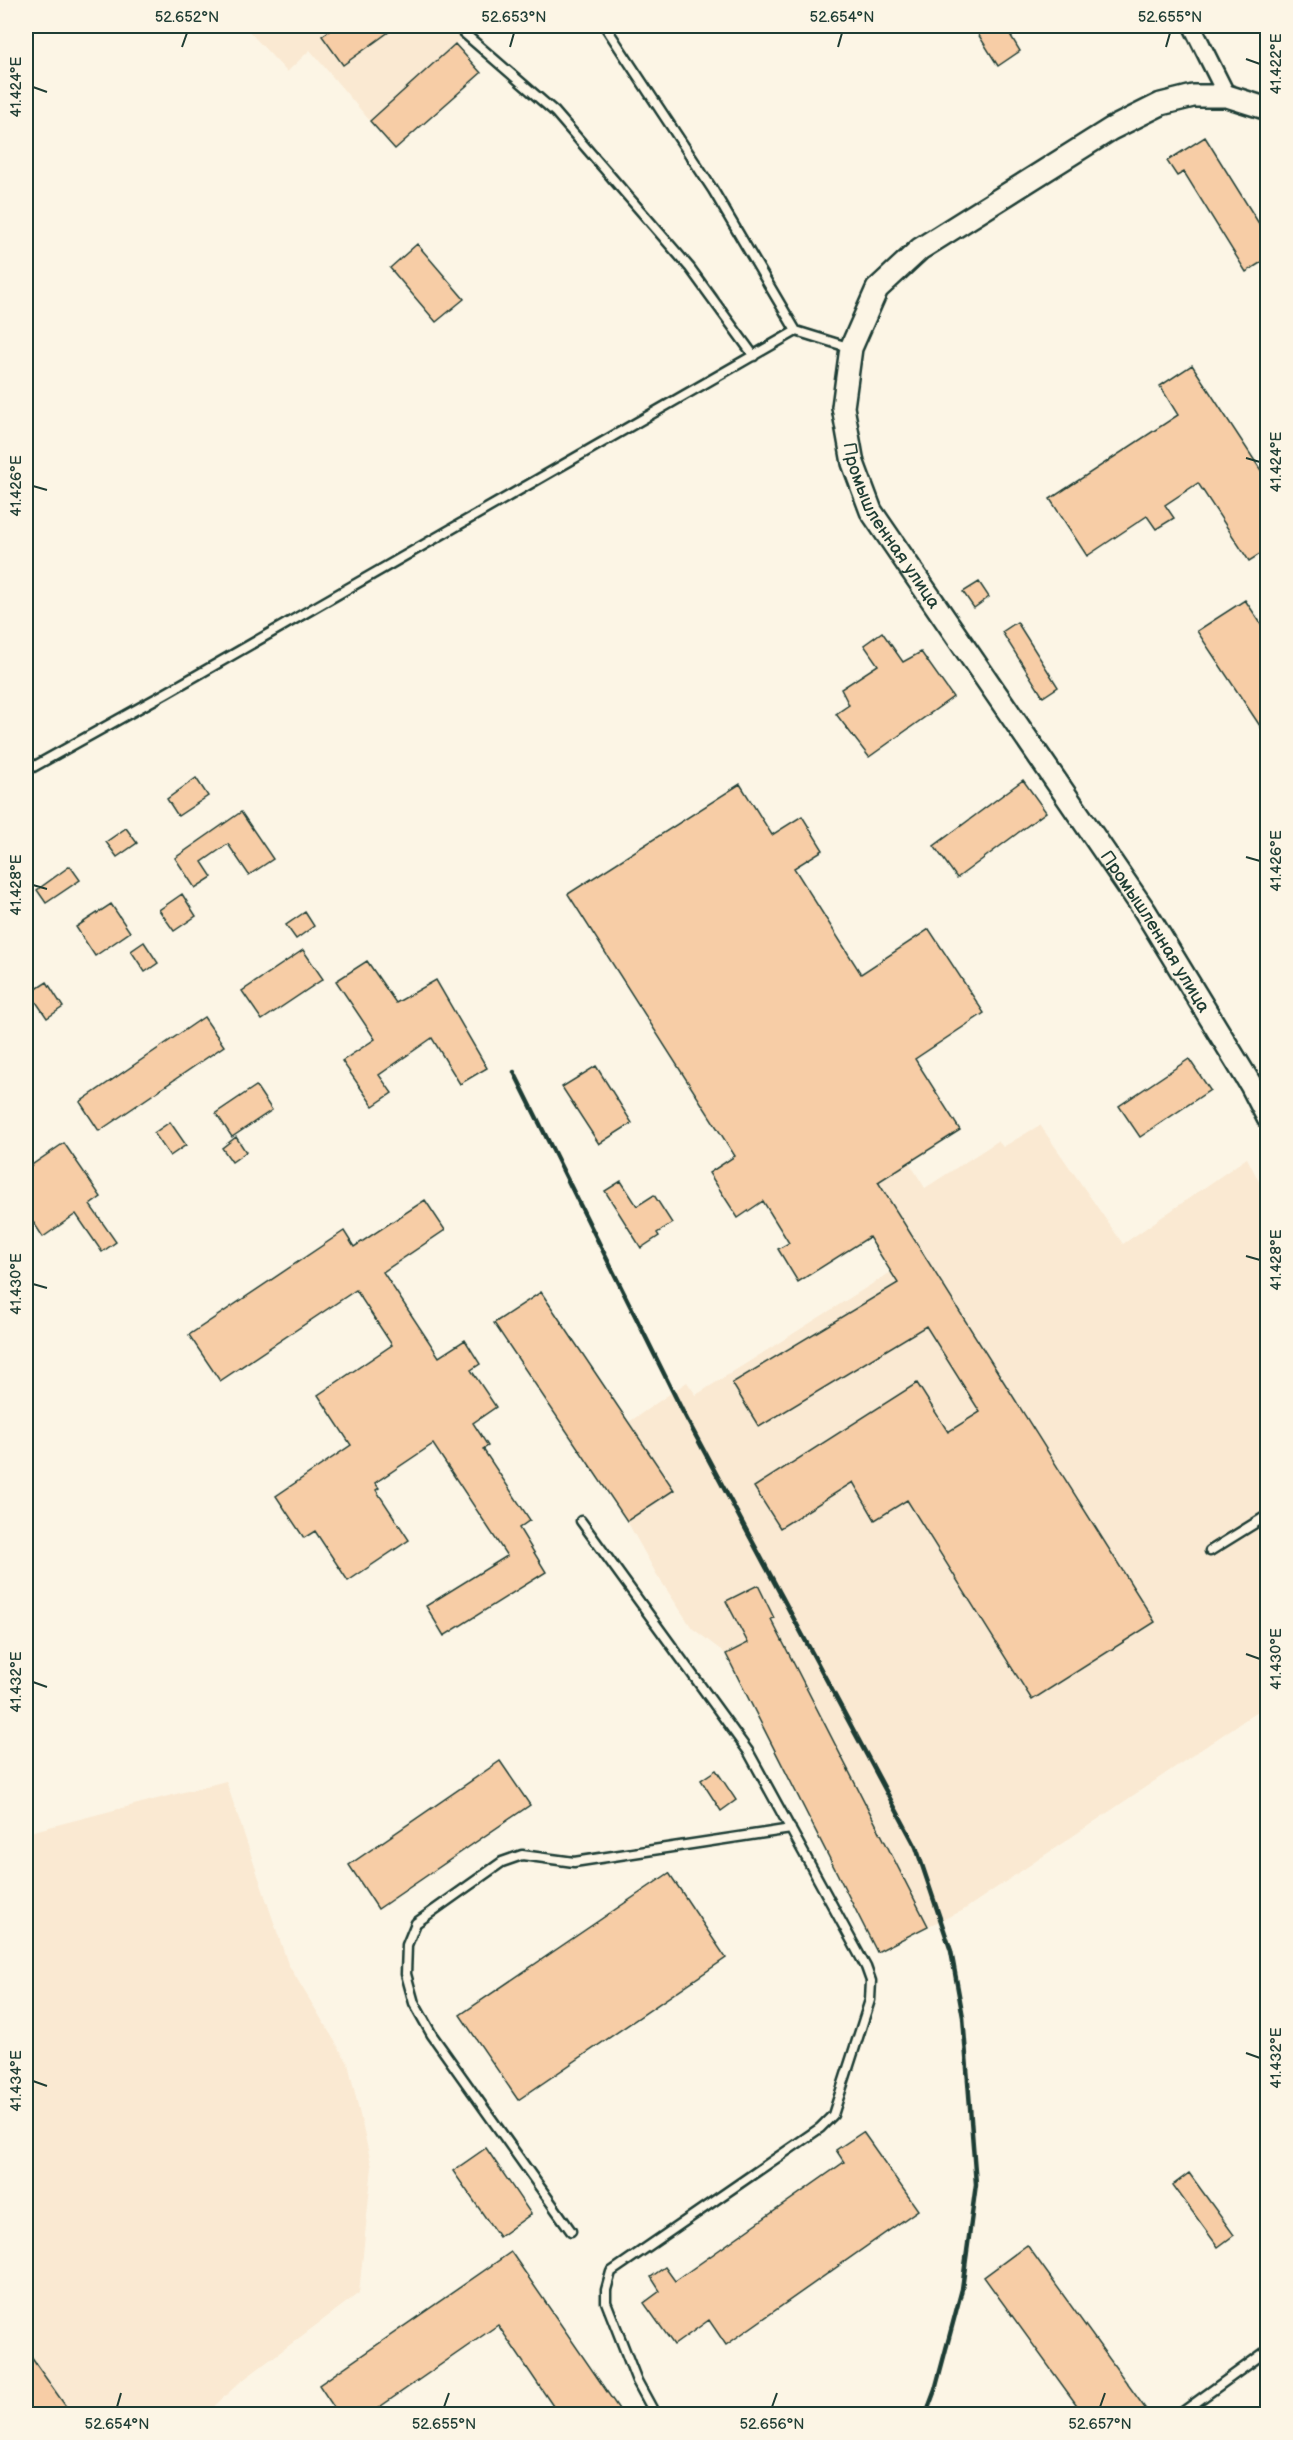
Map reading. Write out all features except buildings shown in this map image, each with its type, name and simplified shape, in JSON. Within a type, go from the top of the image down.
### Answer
[{"type":"street","points":[[1192,26],[1227,96]]},
{"type":"street","name":"Промышленная улица","points":[[1268,109],[1227,96],[1193,96],[1161,104],[1111,129],[920,249],[877,289],[851,348],[843,407],[853,463],[871,511],[1145,911],[1251,1085],[1268,1118]]},
{"type":"lane","points":[[456,26],[555,112],[690,268],[754,356]]},
{"type":"lane","points":[[605,26],[713,190],[796,331],[851,348]]},
{"type":"lane","points":[[26,771],[177,687],[796,331]]},
{"type":"lane","points":[[1210,1551],[1268,1515]]},
{"type":"lane","points":[[581,1521],[748,1751],[866,1967],[871,1981],[870,2000],[833,2115],[820,2128],[611,2272],[606,2290],[606,2302],[637,2381],[655,2415]]},
{"type":"lane","points":[[571,2231],[432,2035],[414,2003],[406,1974],[407,1945],[416,1923],[502,1862],[522,1856],[538,1856],[574,1862],[791,1829]]},
{"type":"lane","points":[[1180,2415],[1268,2350]]},
{"type":"shaded area","points":[[244,26],[467,26],[471,29],[370,121],[310,50],[287,72]]},
{"type":"shaded area","points":[[1040,1125],[1123,1244],[1247,1158],[1268,1199],[1267,1705],[962,1911],[928,1926],[776,1629],[726,1654],[692,1628],[657,1575],[627,1521],[674,1490],[629,1422],[687,1382],[696,1395],[891,1272],[847,1201],[909,1162],[925,1188],[998,1141],[1003,1147]]},
{"type":"shaded area","points":[[226,1781],[288,1964],[348,2063],[372,2167],[359,2293],[239,2383],[206,2414],[26,2414],[26,1833]]},
{"type":"railway","points":[[514,1072],[682,1410],[916,1847],[951,1951],[963,2017],[976,2184],[962,2289],[935,2390],[926,2414]]},
{"type":"railway","points":[[1257,2414],[1268,2408]]}]
